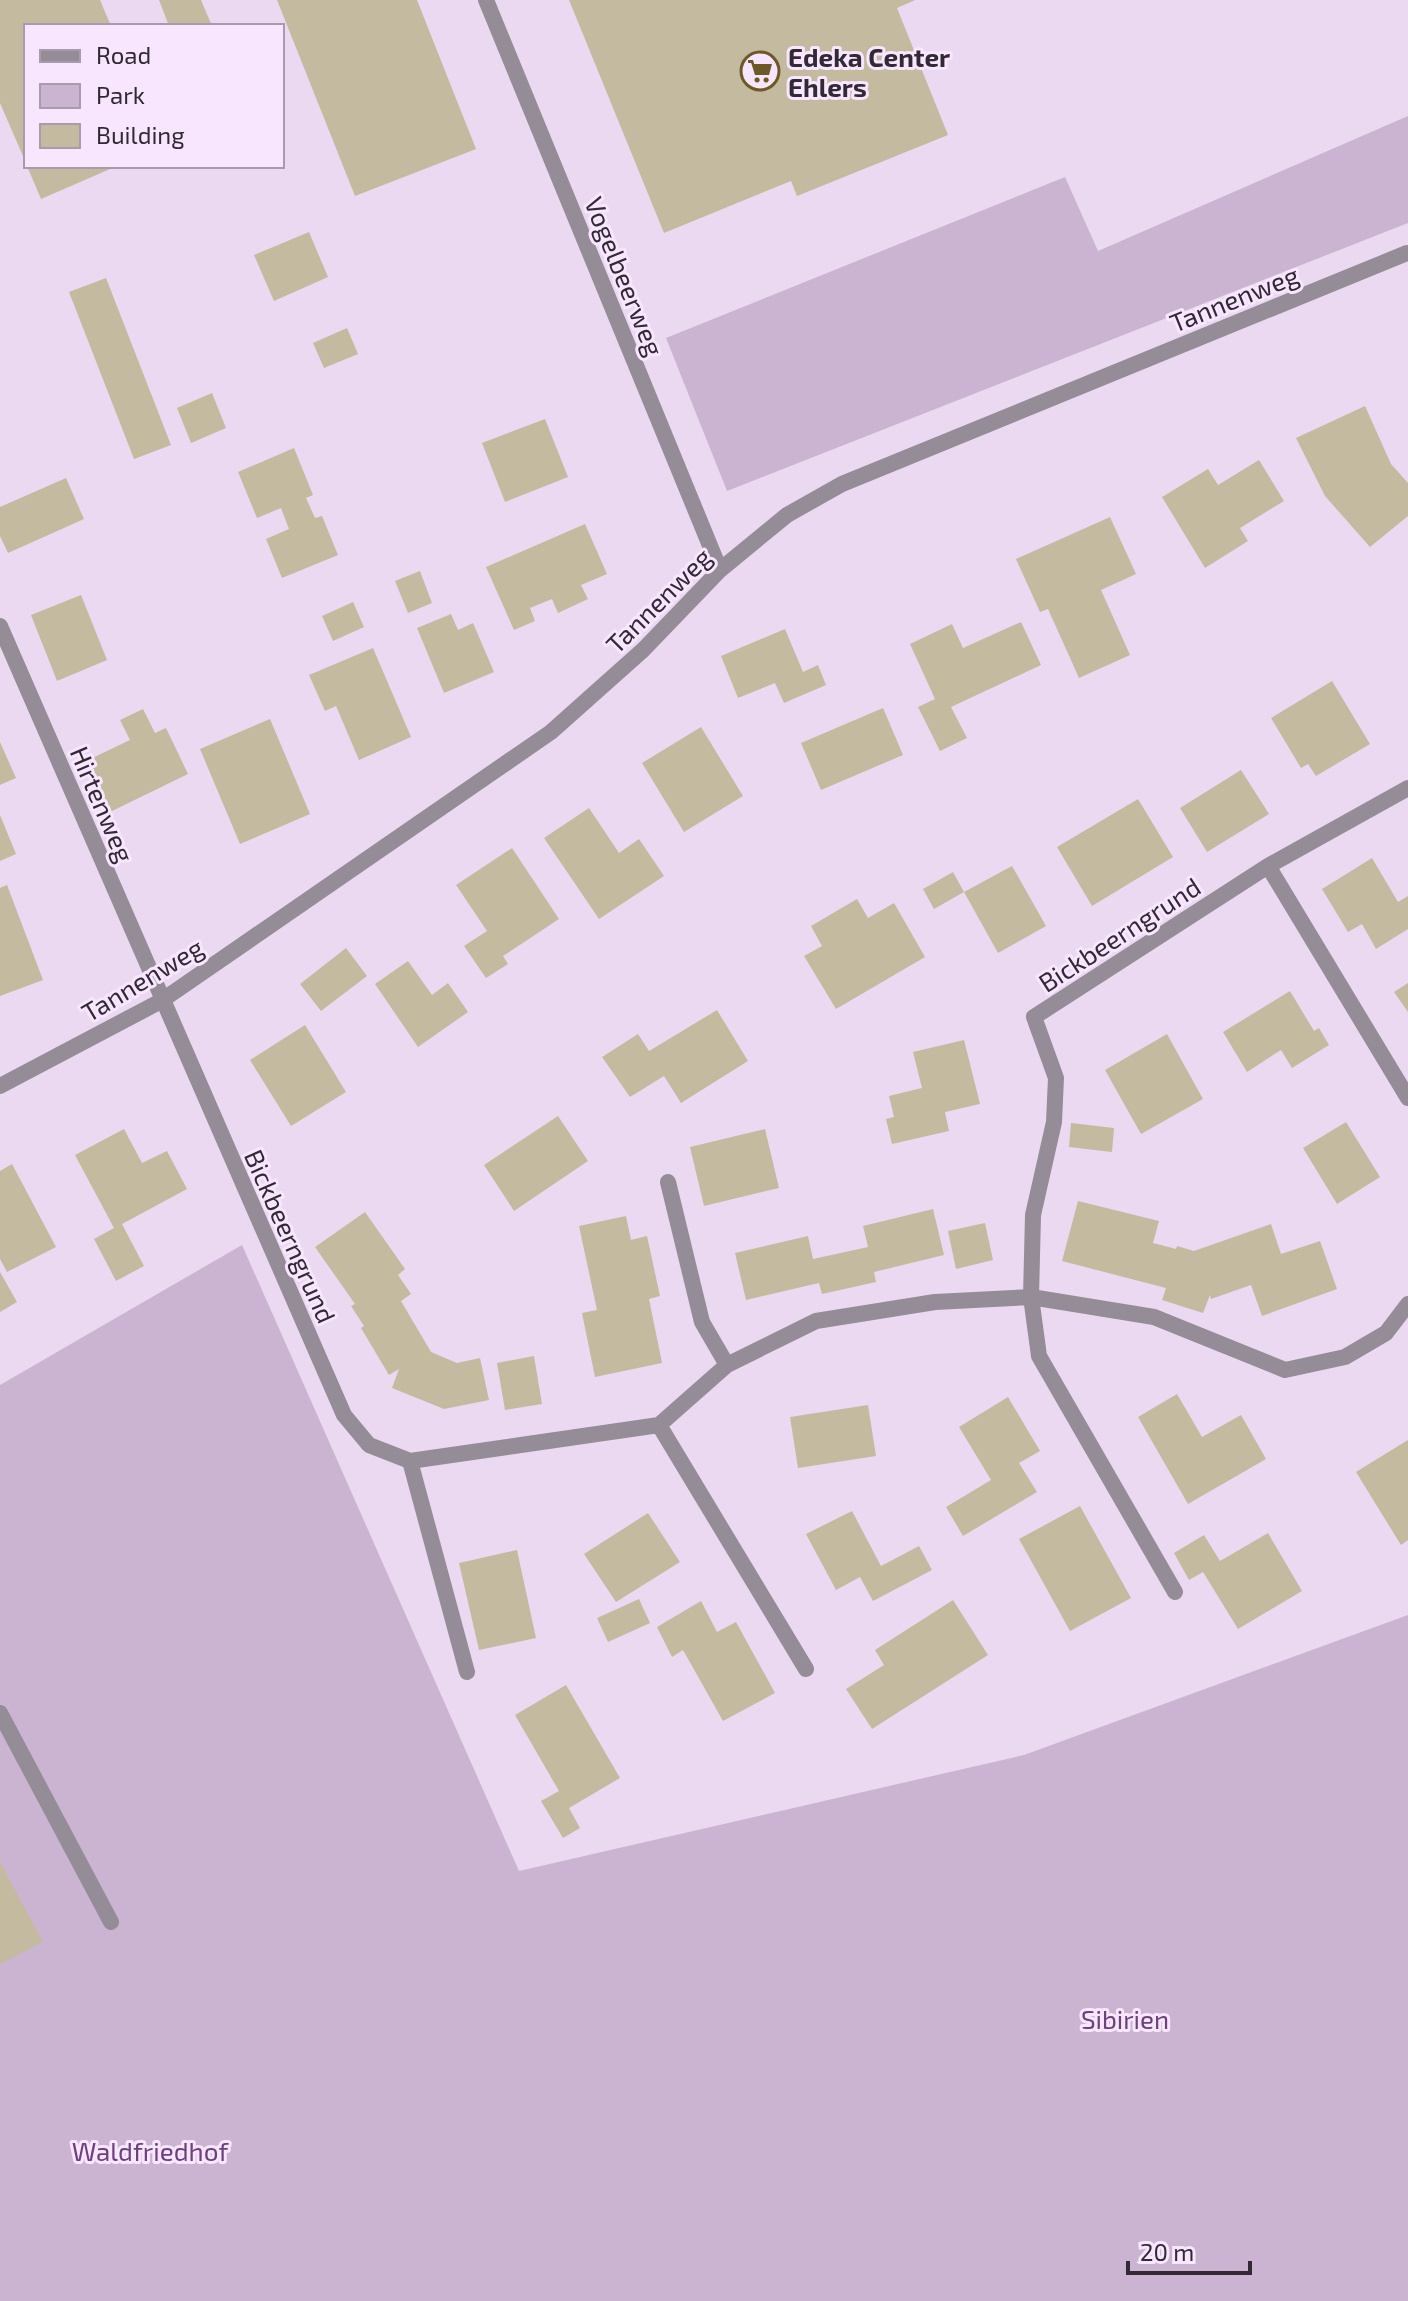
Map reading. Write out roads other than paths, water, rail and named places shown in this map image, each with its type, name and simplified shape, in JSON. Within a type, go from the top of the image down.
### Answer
[{"type":"street","name":"Vogelbeerweg","points":[[486,0],[720,570]]},
{"type":"street","name":"Tannenweg","points":[[0,1086],[161,1001],[551,732],[643,650],[720,570],[787,515],[842,484],[1407,253]]},
{"type":"street","name":"Hirtenweg","points":[[0,626],[161,1001]]},
{"type":"street","name":"Bickbeerngrund","points":[[1175,1592],[1039,1356],[1031,1297],[1033,1215],[1054,1122],[1056,1078],[1034,1017],[1268,866],[1408,788]]},
{"type":"street","points":[[1268,866],[1408,1098]]},
{"type":"street","name":"Bickbeerngrund","points":[[161,1001],[344,1415],[369,1445],[410,1461],[659,1425]]},
{"type":"street","points":[[668,1182],[702,1322],[727,1365]]},
{"type":"street","points":[[806,1669],[659,1425],[727,1365],[816,1321],[935,1302],[1031,1297],[1154,1317],[1285,1370],[1345,1357],[1386,1333],[1408,1304]]},
{"type":"street","points":[[410,1461],[467,1672]]},
{"type":"street","points":[[0,1713],[111,1922]]},
{"type":"place","name":"Edeka Center Ehlers","points":[[760,71]]},
{"type":"park label","name":"Sibirien","points":[[1125,2018]]},
{"type":"park label","name":"Waldfriedhof","points":[[150,2150]]}]
